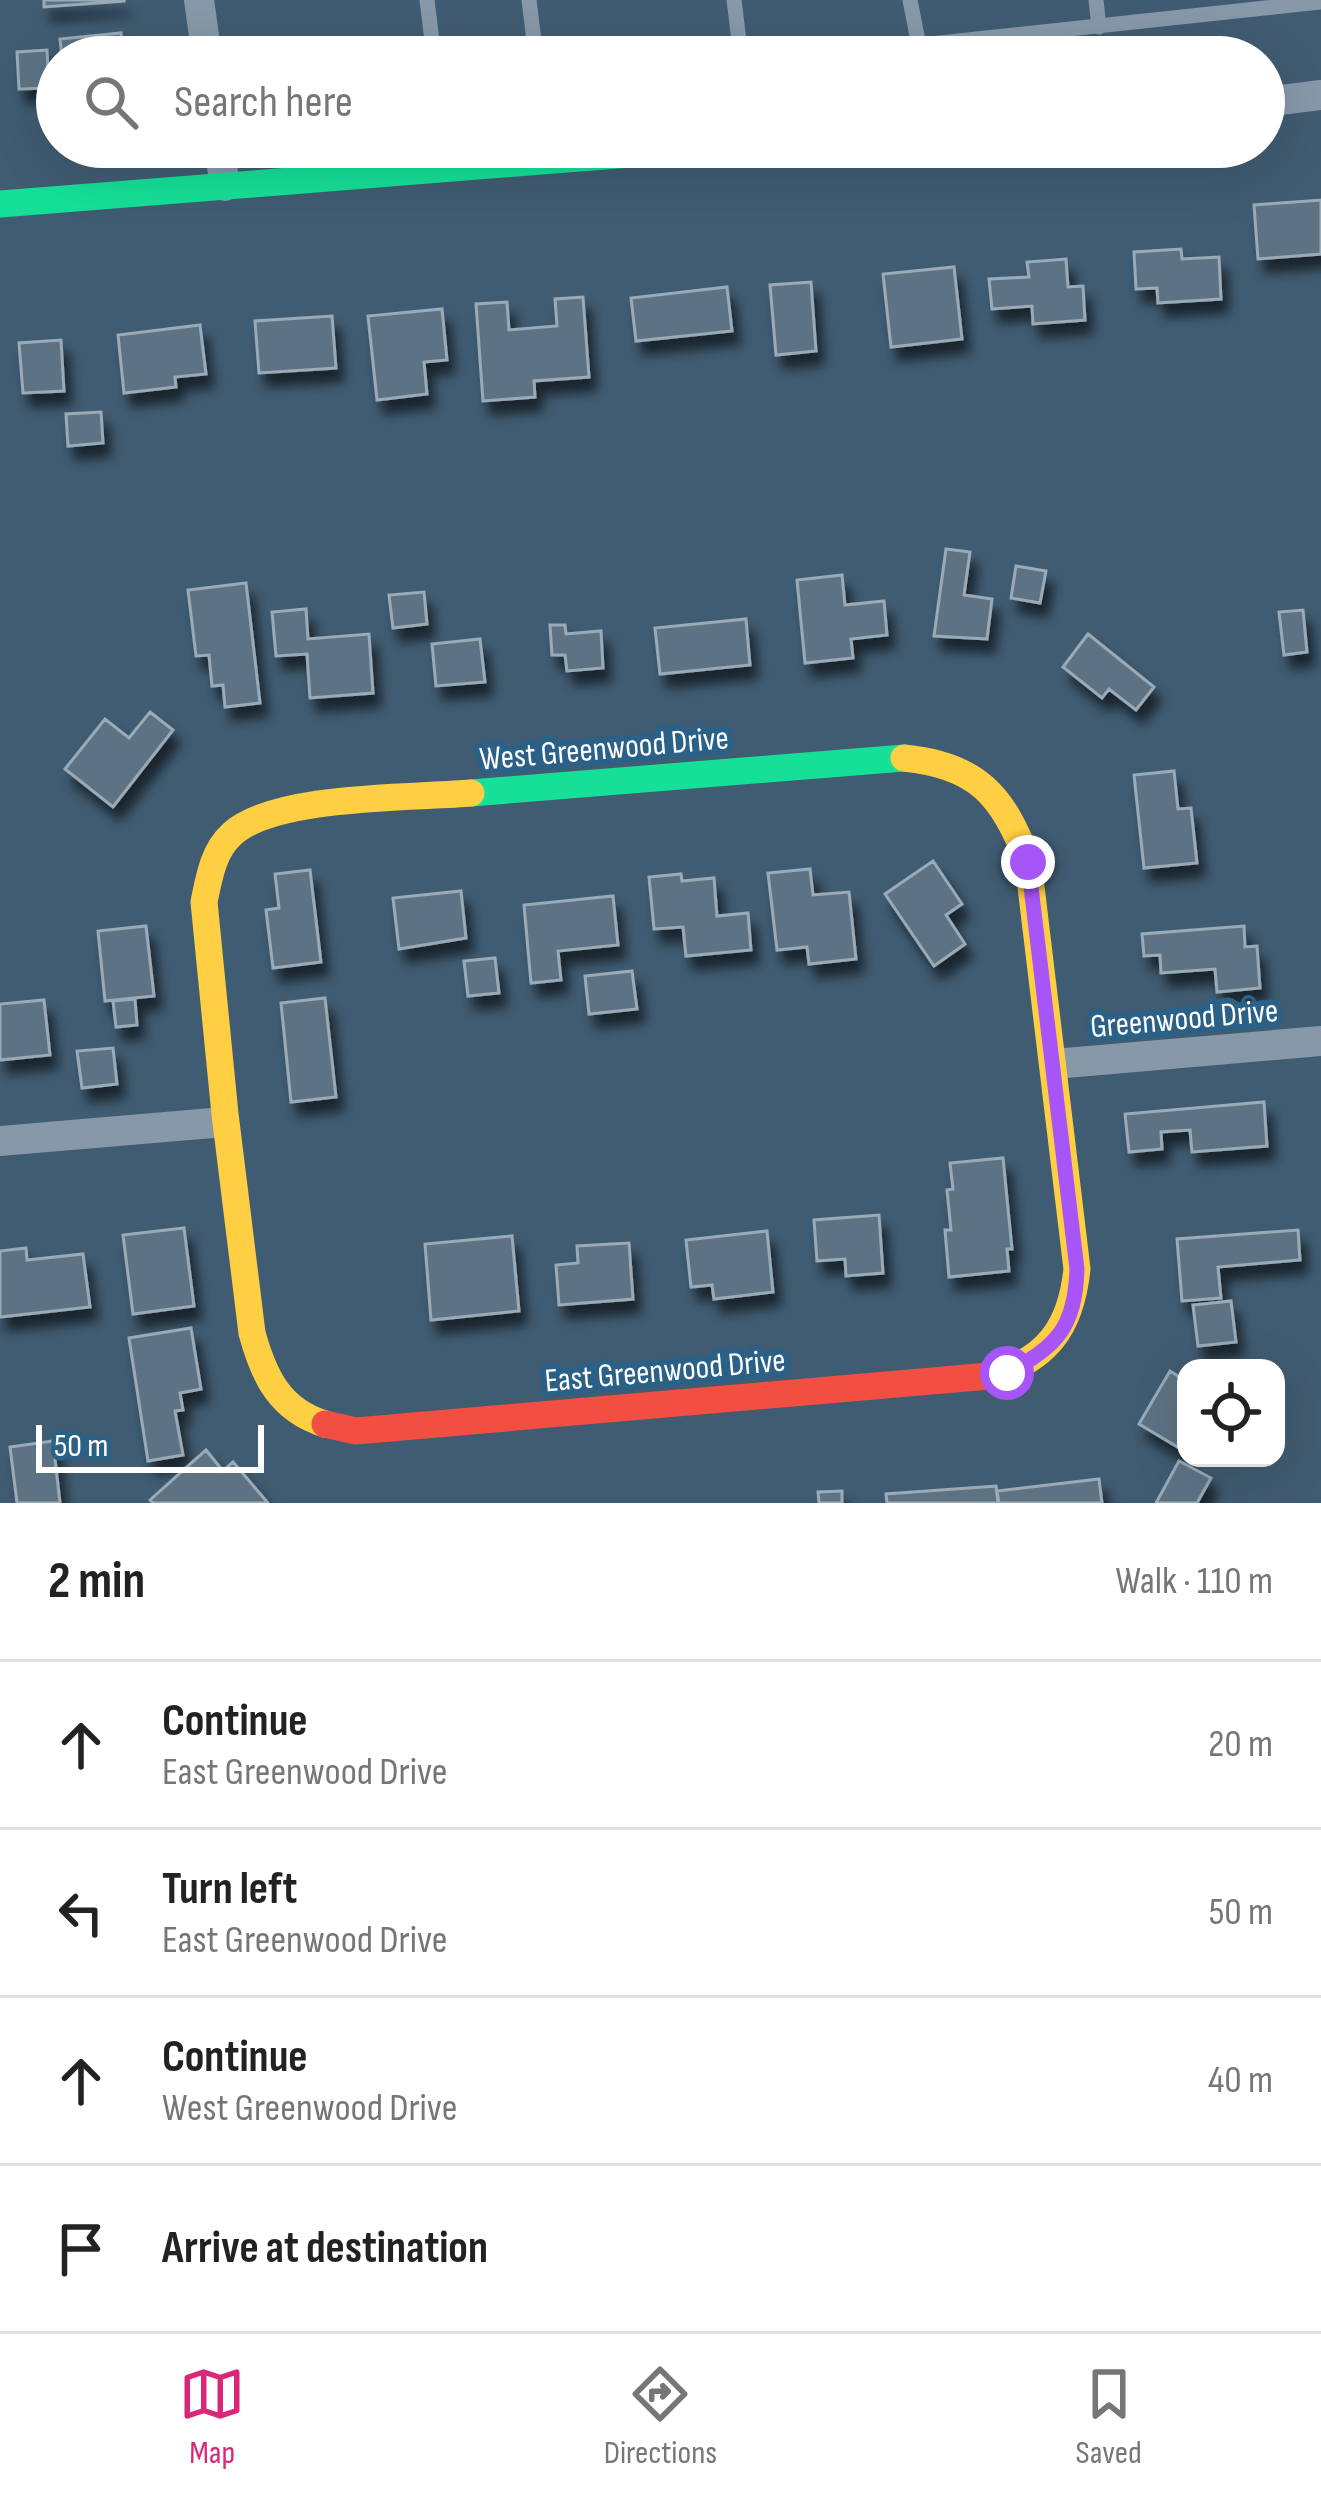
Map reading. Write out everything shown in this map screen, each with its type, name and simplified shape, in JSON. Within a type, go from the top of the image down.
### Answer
[{"type":"street","points":[[200,0],[204,36]]},
{"type":"street","points":[[1285,99],[1321,95]]},
{"type":"street","points":[[223,168],[225,186]]},
{"type":"street","points":[[0,203],[225,186],[363,168]]},
{"type":"street","name":"West Greenwood Drive","points":[[224,1122],[204,902],[209,868],[225,838],[250,819],[278,809],[904,758],[938,759],[973,776],[1016,825],[1028,862],[1054,1064]]},
{"type":"street","name":"Greenwood Drive","points":[[1054,1064],[1321,1041]]},
{"type":"street","name":"East Greenwood Drive","points":[[224,1122],[254,1341],[271,1386],[292,1411],[320,1425],[356,1431],[972,1380],[1007,1373],[1049,1348],[1066,1326],[1076,1300],[1077,1269],[1054,1064]]},
{"type":"street","points":[[0,1141],[224,1122]]},
{"type":"lane","points":[[427,0],[431,36]]},
{"type":"lane","points":[[529,0],[533,36]]},
{"type":"lane","points":[[734,0],[738,36]]},
{"type":"lane","points":[[910,0],[917,36]]},
{"type":"lane","points":[[1096,0],[1099,27]]},
{"type":"lane","points":[[1014,36],[1321,2]]},
{"type":"building","points":[[44,0],[124,0],[124,1],[44,7]]},
{"type":"building","points":[[36,51],[36,88],[19,89],[17,52]]},
{"type":"building","points":[[1321,200],[1321,254],[1258,259],[1254,205]]},
{"type":"building","points":[[1181,249],[1182,259],[1219,257],[1221,299],[1158,303],[1157,288],[1136,289],[1134,252]]},
{"type":"building","points":[[1066,259],[1068,287],[1083,286],[1085,320],[1033,324],[1032,306],[992,309],[989,279],[1029,277],[1027,262]]},
{"type":"building","points":[[954,267],[962,339],[891,347],[883,274]]},
{"type":"building","points":[[811,282],[816,351],[776,355],[770,285]]},
{"type":"building","points":[[727,287],[732,331],[636,341],[631,298]]},
{"type":"building","points":[[583,297],[589,377],[534,381],[535,397],[483,401],[476,304],[507,302],[509,330],[557,326],[555,299]]},
{"type":"building","points":[[442,309],[447,360],[424,362],[427,394],[377,400],[368,316]]},
{"type":"building","points":[[332,316],[336,368],[259,373],[255,321]]},
{"type":"building","points":[[200,325],[206,374],[175,377],[176,387],[124,393],[118,335]]},
{"type":"building","points":[[61,340],[64,391],[23,393],[19,343]]},
{"type":"building","points":[[101,412],[103,443],[68,446],[66,414]]},
{"type":"building","points":[[946,549],[970,552],[964,595],[992,599],[987,639],[934,636]]},
{"type":"building","points":[[1016,566],[1046,571],[1040,603],[1011,598]]},
{"type":"building","points":[[842,575],[845,605],[884,601],[887,635],[851,639],[853,658],[805,663],[797,580]]},
{"type":"building","points":[[246,583],[260,703],[225,707],[223,685],[212,686],[209,655],[196,656],[188,590]]},
{"type":"building","points":[[424,592],[427,624],[393,628],[389,595]]},
{"type":"building","points":[[306,609],[308,639],[369,634],[373,693],[310,698],[307,654],[276,656],[272,612]]},
{"type":"building","points":[[1303,610],[1307,652],[1284,655],[1279,612]]},
{"type":"building","points":[[746,619],[750,665],[660,674],[655,628]]},
{"type":"building","points":[[550,625],[565,625],[566,634],[601,631],[603,668],[567,671],[565,655],[552,655]]},
{"type":"building","points":[[1088,634],[1154,687],[1136,710],[1109,689],[1102,698],[1063,667]]},
{"type":"building","points":[[480,639],[485,682],[436,686],[432,644]]},
{"type":"building","points":[[150,712],[173,730],[113,807],[65,769],[105,719],[129,738]]},
{"type":"building","points":[[1174,771],[1178,809],[1191,808],[1197,863],[1144,868],[1134,775]]},
{"type":"building","points":[[933,861],[962,904],[946,915],[965,944],[934,966],[885,894]]},
{"type":"building","points":[[810,869],[813,895],[849,892],[856,959],[809,964],[807,947],[777,950],[768,873]]},
{"type":"building","points":[[310,870],[321,962],[273,968],[266,910],[279,908],[275,874]]},
{"type":"building","points":[[681,874],[682,881],[714,878],[717,916],[748,913],[751,950],[686,956],[683,927],[654,929],[649,877]]},
{"type":"building","points":[[461,891],[466,938],[399,949],[393,898]]},
{"type":"building","points":[[613,896],[618,945],[558,951],[561,980],[531,983],[524,905]]},
{"type":"building","points":[[146,926],[154,996],[105,1001],[98,931]]},
{"type":"building","points":[[1244,926],[1245,947],[1257,946],[1260,988],[1217,992],[1215,969],[1161,973],[1160,955],[1144,956],[1142,934]]},
{"type":"building","points":[[495,958],[499,993],[468,996],[464,961]]},
{"type":"building","points":[[632,971],[637,1009],[589,1014],[585,976]]},
{"type":"building","points":[[325,998],[336,1097],[291,1102],[281,1003]]},
{"type":"building","points":[[135,999],[137,1025],[116,1027],[113,1001]]},
{"type":"building","points":[[44,1000],[50,1055],[0,1060],[0,1004]]},
{"type":"building","points":[[113,1048],[117,1084],[82,1088],[77,1051]]},
{"type":"building","points":[[1264,1102],[1267,1146],[1192,1152],[1190,1130],[1161,1132],[1162,1149],[1129,1152],[1125,1114]]},
{"type":"building","points":[[1003,1158],[1012,1249],[1007,1249],[1009,1271],[949,1277],[945,1230],[951,1230],[950,1163]]},
{"type":"building","points":[[879,1215],[883,1273],[846,1276],[845,1259],[817,1261],[814,1220]]},
{"type":"building","points":[[184,1228],[194,1306],[133,1314],[123,1235]]},
{"type":"building","points":[[1298,1230],[1300,1260],[1218,1267],[1221,1298],[1182,1301],[1177,1239]]},
{"type":"building","points":[[767,1231],[773,1292],[714,1299],[712,1285],[691,1287],[686,1240]]},
{"type":"building","points":[[512,1236],[519,1311],[431,1320],[425,1244]]},
{"type":"building","points":[[629,1243],[633,1299],[559,1305],[556,1265],[578,1263],[577,1246]]},
{"type":"building","points":[[26,1248],[27,1260],[83,1254],[90,1307],[0,1317],[0,1251]]},
{"type":"building","points":[[1231,1301],[1236,1342],[1198,1346],[1193,1305]]},
{"type":"building","points":[[191,1328],[201,1389],[180,1393],[183,1410],[175,1411],[183,1455],[148,1461],[129,1338]]},
{"type":"building","points":[[1170,1371],[1177,1375],[1177,1447],[1139,1424]]},
{"type":"building","points":[[53,1441],[60,1503],[17,1503],[10,1447]]},
{"type":"building","points":[[206,1450],[223,1471],[233,1462],[268,1503],[150,1500]]},
{"type":"building","points":[[1177,1465],[1211,1478],[1197,1503],[1156,1503]]},
{"type":"building","points":[[1099,1479],[1102,1503],[999,1503],[997,1491]]},
{"type":"building","points":[[996,1486],[998,1503],[887,1503],[886,1494]]},
{"type":"building","points":[[842,1491],[842,1503],[819,1503],[818,1492]]},
{"type":"traffic: fast","points":[[0,204],[454,168]]},
{"type":"traffic: fast","points":[[471,793],[904,758]]},
{"type":"traffic: slow","points":[[904,758],[951,768],[984,788],[1009,819],[1028,862],[1077,1269],[1069,1308],[1052,1339],[1026,1361],[989,1376]]},
{"type":"traffic: slow","points":[[325,1424],[296,1410],[276,1390],[252,1333],[204,902],[208,884],[226,841],[252,821],[311,805],[471,793]]},
{"type":"traffic: jam","points":[[325,1424],[356,1431],[989,1376]]},
{"type":"route","points":[[1007,1373],[1049,1348],[1066,1326],[1076,1300],[1077,1269],[1028,862]]}]
